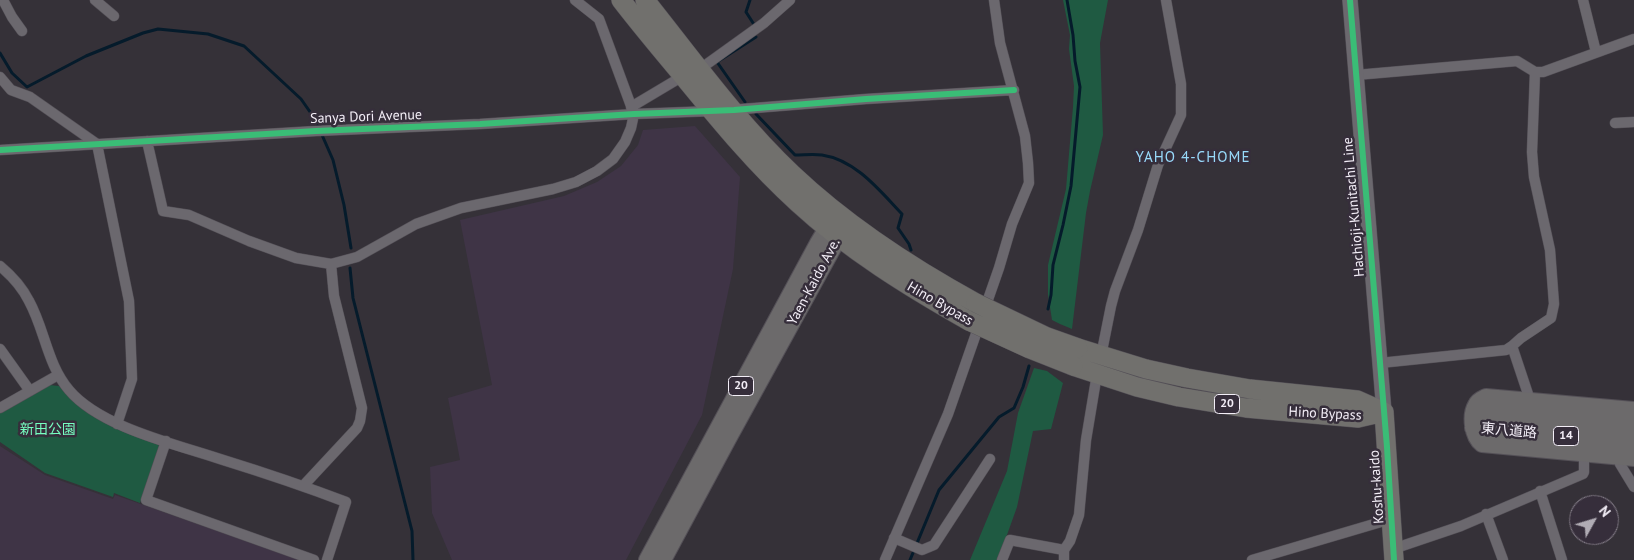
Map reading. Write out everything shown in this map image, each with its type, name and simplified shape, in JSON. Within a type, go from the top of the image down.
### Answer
[{"type":"highway","points":[[606,0],[643,28]]},
{"type":"highway","name":"Hino Bypass","points":[[621,0],[643,28],[734,110],[791,173],[844,219],[919,271],[976,303],[1040,334],[1076,357]]},
{"type":"highway","name":"Hino Bypass","points":[[645,0],[692,73],[711,111],[763,170],[833,233],[902,282],[969,321],[1030,349],[1076,357],[1099,365],[1137,387],[1178,396],[1246,408],[1358,418],[1384,412]]},
{"type":"highway","name":"Koshu-kaido","points":[[1384,412],[1394,554]]},
{"type":"main road","name":"Hachioji-Kunitachi Line","points":[[1350,0],[1384,412]]},
{"type":"main road","name":"Yaen-Kaido Ave.","points":[[647,560],[833,233],[844,219]]},
{"type":"main road","name":"Yaen-Kaido Ave.","points":[[664,560],[833,233]]},
{"type":"main road","points":[[1627,457],[1482,444],[1478,441],[1474,420],[1475,405],[1486,397],[1634,410]]},
{"type":"main road","name":"東八道路","points":[[1474,420],[1634,426]]},
{"type":"main road","name":"東八道路","points":[[1474,420],[1634,442]]},
{"type":"street","points":[[3,0],[22,31]]},
{"type":"street","points":[[96,0],[114,16]]},
{"type":"street","points":[[147,141],[162,211],[189,215],[248,241],[296,258],[331,264],[357,258],[416,224],[461,208],[552,189],[576,182],[613,159],[625,142],[631,128],[632,110],[599,20],[576,0]]},
{"type":"street","points":[[632,110],[692,73],[764,23],[790,0]]},
{"type":"street","points":[[885,560],[948,414],[999,268],[1012,224],[1028,183],[1025,136],[1000,43],[994,0]]},
{"type":"street","points":[[1002,560],[1010,540],[1064,555],[1078,515],[1086,440],[1110,306],[1138,230],[1158,165],[1181,115],[1181,84],[1166,0]]},
{"type":"street","points":[[1583,0],[1596,52]]},
{"type":"street","points":[[1356,75],[1517,61],[1535,72],[1543,72],[1634,39]]},
{"type":"street","points":[[1380,363],[1506,350],[1520,338],[1551,318],[1554,304],[1550,250],[1532,152],[1535,72]]},
{"type":"street","points":[[0,77],[11,90],[30,97],[97,144],[129,301],[132,379],[117,424]]},
{"type":"street","name":"Sanya Dori Avenue","points":[[0,150],[316,131],[480,124],[632,110],[734,110],[866,99],[1014,90]]},
{"type":"street","points":[[1615,123],[1634,122]]},
{"type":"street","points":[[303,486],[357,428],[362,413],[334,296],[331,264]]},
{"type":"street","points":[[0,266],[14,278],[30,302],[51,362],[68,390],[82,404],[117,424],[346,502],[327,560]]},
{"type":"street","points":[[1512,346],[1528,394],[1528,401]]},
{"type":"street","points":[[0,349],[30,391]]},
{"type":"street","points":[[0,408],[58,375]]},
{"type":"street","points":[[166,441],[146,500],[314,560]]},
{"type":"street","points":[[1394,554],[1583,474],[1584,453]]},
{"type":"street","points":[[1627,457],[1620,464],[1634,487]]},
{"type":"street","points":[[894,538],[922,550],[934,545],[990,459]]},
{"type":"street","points":[[1540,491],[1562,560]]},
{"type":"street","points":[[1486,514],[1503,560]]},
{"type":"street","points":[[1252,560],[1391,519]]},
{"type":"shaded area","points":[[695,126],[740,177],[733,269],[702,415],[626,560],[452,560],[432,513],[430,467],[460,460],[448,398],[492,385],[460,220],[564,196],[597,182],[621,166],[638,145],[643,130]]},
{"type":"shaded area","points":[[0,446],[45,475],[113,499],[115,495],[300,560],[0,560]]},
{"type":"green space","points":[[1063,0],[1108,0],[1100,43],[1103,135],[1086,213],[1072,329],[1052,320],[1048,294],[1048,265],[1066,189],[1073,107],[1074,86],[1069,49],[1070,35]]},
{"type":"green space","points":[[1034,368],[1047,371],[1063,383],[1051,429],[1033,431],[1017,507],[998,560],[970,560],[1007,471],[1018,413]]},
{"type":"green space","name":"新田公園","points":[[49,385],[59,386],[81,407],[103,421],[155,439],[159,446],[140,503],[114,493],[113,497],[45,473],[0,442],[0,413]]},
{"type":"waterway","points":[[750,0],[746,12],[755,26]]},
{"type":"waterway","points":[[1048,309],[1053,265],[1071,186],[1080,87],[1067,0]]},
{"type":"waterway","points":[[0,53],[12,73],[27,87],[86,56],[143,33],[158,29],[208,34],[244,46],[301,99],[315,119],[333,160],[344,205],[351,248]]},
{"type":"waterway","points":[[745,102],[717,62],[756,37]]},
{"type":"waterway","points":[[756,114],[795,155],[822,155],[834,158],[846,163],[866,178],[902,214],[898,228],[911,250]]},
{"type":"waterway","points":[[350,268],[353,298],[412,531],[413,560]]},
{"type":"waterway","points":[[910,560],[939,490],[999,417],[1014,408],[1029,366]]},
{"type":"cycle path","points":[[1350,0],[1387,447],[1394,560]]},
{"type":"cycle path","points":[[0,150],[316,131],[734,110],[866,99],[1014,90]]},
{"type":"district","name":"YAHO 4-CHOME","points":[[1193,158]]}]
